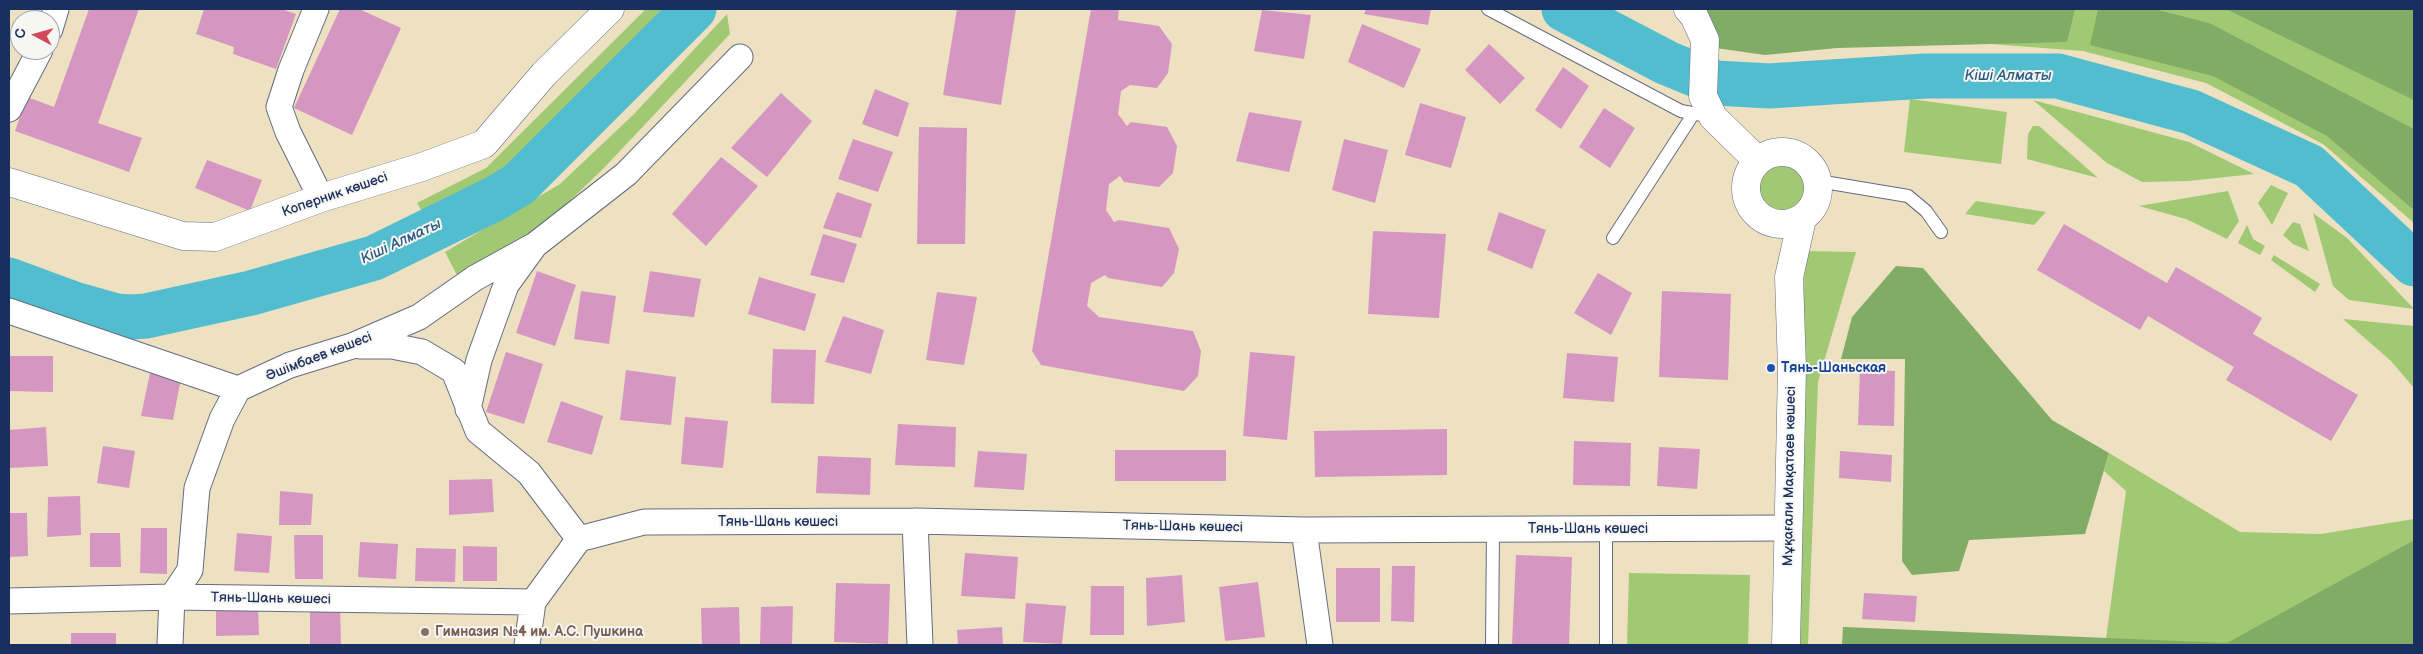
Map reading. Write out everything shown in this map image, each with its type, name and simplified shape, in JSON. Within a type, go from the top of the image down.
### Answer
[{"type":"street","points":[[316,9],[291,70],[279,107],[288,132],[321,198]]},
{"type":"street","name":"Коперник көшесі","points":[[9,182],[183,236],[215,237],[321,198],[422,167],[484,144],[544,74],[610,9]]},
{"type":"street","points":[[1688,9],[1694,16],[1705,51],[1703,108],[1758,161]]},
{"type":"street","points":[[468,409],[478,360],[506,285],[535,245],[626,174],[740,57]]},
{"type":"street","points":[[9,109],[35,60]]},
{"type":"street","points":[[1786,152],[1801,157],[1812,167],[1818,181],[1818,195],[1812,209],[1802,219],[1786,225],[1769,222],[1757,214],[1748,202],[1746,188],[1749,174],[1758,161],[1771,154],[1786,152]]},
{"type":"street","name":"Мұқағали Мақатаев көшесі","points":[[1786,645],[1792,369],[1789,277],[1802,219]]},
{"type":"street","name":"Мұқағали Мақатаев көшесі","points":[[1769,222],[1789,277]]},
{"type":"street","name":"Әшімбаев көшесі","points":[[238,389],[290,365],[352,346],[419,317],[452,296],[475,278],[535,245]]},
{"type":"street","points":[[9,311],[238,389],[222,419],[197,488],[190,570],[172,597],[170,645]]},
{"type":"street","points":[[352,346],[392,346],[422,352],[454,371],[478,431],[529,473],[579,539],[533,602],[527,645]]},
{"type":"street","points":[[915,521],[920,645]]},
{"type":"street","name":"Тянь-Шань көшесі","points":[[579,539],[644,522],[915,521],[1304,530],[1789,528]]},
{"type":"street","points":[[1304,530],[1320,645]]},
{"type":"street","name":"Тянь-Шань көшесі","points":[[9,601],[172,597],[533,602]]},
{"type":"lane","points":[[1488,9],[1681,111],[1703,108]]},
{"type":"lane","points":[[1614,238],[1703,108]]},
{"type":"lane","points":[[1818,181],[1908,196],[1926,211],[1941,232]]},
{"type":"lane","points":[[1492,645],[1493,529]]},
{"type":"lane","points":[[1606,530],[1606,645]]},
{"type":"green space","points":[[646,9],[682,9],[495,187],[429,223],[417,203],[486,168]]},
{"type":"green space","points":[[1706,9],[2075,9],[2067,42],[1837,48],[1765,55],[1716,48],[1716,32]]},
{"type":"green space","points":[[1723,9],[2414,9],[2414,223],[2323,144],[2206,83],[2083,51],[1925,39]]},
{"type":"green space","points":[[2098,9],[2154,9],[2209,23],[2414,129],[2414,210],[2327,136],[2213,76],[2090,45]]},
{"type":"green space","points":[[2226,9],[2414,9],[2414,100]]},
{"type":"green space","points":[[727,14],[730,34],[603,169],[554,216],[504,253],[459,279],[445,252],[560,184],[634,114]]},
{"type":"green space","points":[[1910,99],[2007,112],[2001,164],[1904,152]]},
{"type":"green space","points":[[2033,100],[2189,142],[2254,174],[2188,181],[2142,182],[2107,163]]},
{"type":"green space","points":[[2033,126],[2039,126],[2098,178],[2027,159],[2028,134]]},
{"type":"green space","points":[[1781,158],[1796,163],[1804,171],[1809,186],[1804,201],[1796,209],[1781,214],[1766,209],[1758,201],[1753,186],[1758,171],[1766,163]]},
{"type":"green space","points":[[2271,185],[2288,193],[2272,225],[2258,203]]},
{"type":"green space","points":[[2228,191],[2239,221],[2227,239],[2186,219],[2139,206]]},
{"type":"green space","points":[[1976,201],[2046,212],[2034,225],[1965,214]]},
{"type":"green space","points":[[2313,213],[2347,238],[2414,309],[2349,300],[2333,286]]},
{"type":"green space","points":[[2293,222],[2300,224],[2309,251],[2293,244],[2283,235]]},
{"type":"green space","points":[[2247,225],[2253,239],[2265,246],[2260,255],[2238,243]]},
{"type":"green space","points":[[1805,251],[1856,252],[1818,382],[1808,645],[1795,645]]},
{"type":"green space","points":[[2274,255],[2320,284],[2315,292],[2271,260]]},
{"type":"green space","points":[[1896,266],[1923,268],[2052,420],[2109,453],[2085,534],[1969,540],[1959,571],[1912,575],[1902,561],[1905,359],[1841,359],[1852,317]]},
{"type":"green space","points":[[2343,319],[2414,326],[2414,388],[2391,361]]},
{"type":"green space","points":[[2109,453],[2240,532],[2321,534],[2414,519],[2414,540],[2227,644],[2106,639],[2126,491],[2104,471]]},
{"type":"green space","points":[[2414,540],[2414,645],[1842,645],[1843,627],[2227,643]]},
{"type":"green space","points":[[1629,573],[1750,575],[1748,645],[1627,645]]},
{"type":"building","points":[[89,9],[139,9],[98,123],[142,138],[129,172],[15,131],[27,97],[54,107]]},
{"type":"building","points":[[204,9],[281,9],[296,14],[276,69],[233,54],[234,47],[196,34]]},
{"type":"building","points":[[340,9],[359,9],[401,28],[352,135],[294,108]]},
{"type":"building","points":[[957,9],[1016,9],[1001,105],[943,95]]},
{"type":"building","points":[[1091,9],[1119,9],[1118,20],[1159,26],[1172,44],[1168,73],[1157,88],[1130,85],[1121,91],[1118,114],[1127,126],[1131,122],[1167,127],[1177,146],[1173,173],[1159,187],[1124,182],[1120,176],[1109,184],[1106,210],[1114,222],[1119,220],[1169,228],[1179,249],[1174,273],[1162,287],[1108,278],[1105,275],[1091,283],[1087,306],[1099,317],[1193,331],[1201,351],[1198,376],[1184,391],[1041,365],[1032,351]]},
{"type":"building","points":[[1366,9],[1431,9],[1428,25],[1364,14]]},
{"type":"building","points":[[1262,10],[1311,15],[1304,59],[1254,51]]},
{"type":"building","points":[[1362,24],[1421,49],[1404,88],[1348,62]]},
{"type":"building","points":[[1489,44],[1525,78],[1500,104],[1465,70]]},
{"type":"building","points":[[1563,67],[1589,86],[1561,129],[1535,110]]},
{"type":"building","points":[[875,89],[909,103],[898,137],[862,124]]},
{"type":"building","points":[[781,93],[812,121],[767,177],[731,148]]},
{"type":"building","points":[[1420,103],[1466,117],[1451,168],[1405,155]]},
{"type":"building","points":[[1604,108],[1635,128],[1610,168],[1579,147]]},
{"type":"building","points":[[1249,112],[1302,121],[1289,172],[1236,161]]},
{"type":"building","points":[[919,127],[967,128],[965,244],[917,244]]},
{"type":"building","points":[[853,139],[893,152],[878,192],[838,179]]},
{"type":"building","points":[[1344,139],[1388,150],[1375,203],[1332,190]]},
{"type":"building","points":[[721,157],[758,186],[706,246],[672,214]]},
{"type":"building","points":[[207,160],[262,180],[250,211],[195,188]]},
{"type":"building","points":[[837,192],[872,204],[861,238],[823,228]]},
{"type":"building","points":[[1499,212],[1546,230],[1532,269],[1487,250]]},
{"type":"building","points":[[2064,224],[2167,283],[2176,267],[2219,292],[2262,318],[2253,334],[2358,395],[2331,441],[2226,380],[2234,367],[2148,316],[2140,330],[2037,270]]},
{"type":"building","points":[[1373,231],[1446,234],[1439,318],[1368,314]]},
{"type":"building","points":[[823,234],[857,244],[844,283],[810,275]]},
{"type":"building","points":[[537,271],[576,285],[555,346],[516,333]]},
{"type":"building","points":[[650,271],[701,279],[694,317],[643,312]]},
{"type":"building","points":[[1598,273],[1632,293],[1611,335],[1574,313]]},
{"type":"building","points":[[759,277],[816,294],[805,331],[748,314]]},
{"type":"building","points":[[581,291],[616,296],[609,344],[574,339]]},
{"type":"building","points":[[1662,291],[1731,294],[1728,380],[1659,377]]},
{"type":"building","points":[[937,292],[977,297],[964,365],[926,360]]},
{"type":"building","points":[[843,316],[884,330],[871,374],[825,362]]},
{"type":"building","points":[[773,349],[816,350],[814,404],[771,403]]},
{"type":"building","points":[[506,352],[543,364],[524,424],[486,412]]},
{"type":"building","points":[[1250,352],[1295,356],[1287,440],[1243,436]]},
{"type":"building","points":[[1567,353],[1618,357],[1614,402],[1563,398]]},
{"type":"building","points":[[10,356],[53,356],[53,392],[9,391]]},
{"type":"building","points":[[626,370],[676,377],[671,425],[620,420]]},
{"type":"building","points":[[1860,370],[1895,371],[1894,426],[1858,425]]},
{"type":"building","points":[[150,373],[181,378],[173,420],[141,416]]},
{"type":"building","points":[[561,401],[603,416],[592,455],[547,442]]},
{"type":"building","points":[[685,417],[728,421],[723,468],[681,464]]},
{"type":"building","points":[[898,424],[956,427],[955,467],[895,465]]},
{"type":"building","points":[[46,427],[48,466],[9,468],[9,430]]},
{"type":"building","points":[[1447,429],[1447,475],[1315,477],[1314,431]]},
{"type":"building","points":[[1574,441],[1631,443],[1630,486],[1573,485]]},
{"type":"building","points":[[103,446],[135,451],[129,488],[97,483]]},
{"type":"building","points":[[1659,447],[1700,449],[1697,489],[1657,486]]},
{"type":"building","points":[[1115,450],[1226,450],[1226,481],[1115,481]]},
{"type":"building","points":[[978,451],[1027,454],[1024,490],[974,487]]},
{"type":"building","points":[[1840,451],[1892,455],[1891,482],[1839,478]]},
{"type":"building","points":[[818,456],[871,458],[870,495],[816,493]]},
{"type":"building","points":[[492,479],[494,512],[449,515],[449,480]]},
{"type":"building","points":[[280,491],[313,494],[311,525],[279,525]]},
{"type":"building","points":[[80,496],[81,535],[47,537],[48,497]]},
{"type":"building","points":[[9,513],[27,513],[28,556],[9,557]]},
{"type":"building","points":[[141,528],[167,528],[167,574],[140,573]]},
{"type":"building","points":[[90,533],[120,533],[121,567],[90,567]]},
{"type":"building","points":[[237,533],[272,536],[269,573],[234,571]]},
{"type":"building","points":[[294,535],[323,535],[323,579],[295,579]]},
{"type":"building","points":[[360,542],[398,544],[396,579],[358,577]]},
{"type":"building","points":[[463,546],[497,547],[497,581],[463,581]]},
{"type":"building","points":[[416,548],[456,549],[455,582],[415,581]]},
{"type":"building","points":[[965,553],[1018,557],[1015,599],[961,596]]},
{"type":"building","points":[[1516,555],[1572,557],[1569,645],[1512,645]]},
{"type":"building","points":[[1392,566],[1415,566],[1414,622],[1391,621]]},
{"type":"building","points":[[1336,568],[1380,568],[1380,622],[1336,622]]},
{"type":"building","points":[[1182,575],[1185,622],[1147,626],[1146,578]]},
{"type":"building","points":[[1258,582],[1265,637],[1225,641],[1219,587]]},
{"type":"building","points":[[836,583],[890,584],[888,644],[834,642]]},
{"type":"building","points":[[1091,586],[1124,586],[1124,635],[1090,635]]},
{"type":"building","points":[[1864,593],[1917,596],[1915,622],[1862,619]]},
{"type":"building","points":[[1026,603],[1066,606],[1062,644],[1023,642]]},
{"type":"building","points":[[216,605],[258,605],[259,635],[216,636]]},
{"type":"building","points":[[340,606],[341,645],[310,645],[310,607]]},
{"type":"building","points":[[793,606],[792,645],[760,645],[761,607]]},
{"type":"building","points":[[739,607],[740,645],[702,645],[701,608]]},
{"type":"building","points":[[1002,627],[1003,645],[958,645],[957,630]]},
{"type":"building","points":[[71,633],[116,633],[116,645],[71,645]]},
{"type":"waterway","name":"Кіші Алматы","points":[[9,280],[77,305],[116,316],[132,317],[146,316],[251,293],[374,258],[496,198],[519,184],[694,9]]},
{"type":"waterway","name":"Кіші Алматы","points":[[1564,9],[1667,63],[1716,83],[1769,86],[1925,76],[2058,76],[2191,112],[2309,166],[2414,264]]},
{"type":"place","name":"Тянь-Шаньская","points":[[1771,368]]},
{"type":"place","name":"Гимназия №4 им. А.С. Пушкина","points":[[425,632]]}]
